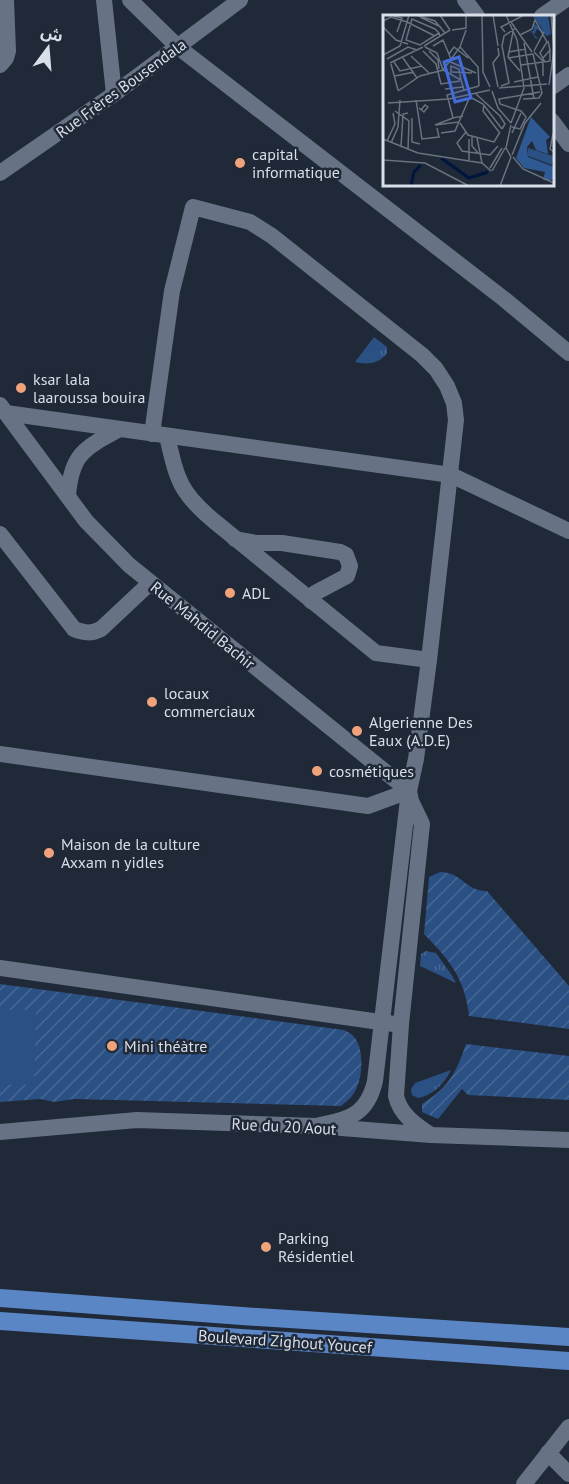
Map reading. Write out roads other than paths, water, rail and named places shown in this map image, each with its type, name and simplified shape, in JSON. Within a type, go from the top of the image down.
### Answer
[{"type":"main road","name":"Boulevard Zighout Youcef","points":[[0,1298],[569,1337]]},
{"type":"main road","name":"Boulevard Zighout Youcef","points":[[0,1321],[569,1361]]},
{"type":"street","points":[[0,65],[8,51],[6,0]]},
{"type":"street","points":[[104,0],[114,94]]},
{"type":"street","points":[[130,0],[178,47],[495,292],[569,353]]},
{"type":"street","name":"Rue Frères Bousendala","points":[[0,173],[114,94],[240,0]]},
{"type":"street","points":[[465,0],[476,15]]},
{"type":"street","points":[[543,15],[565,0]]},
{"type":"street","points":[[554,86],[569,75]]},
{"type":"street","points":[[554,124],[568,141]]},
{"type":"street","points":[[316,1126],[351,1116],[365,1107],[375,1081],[409,790],[416,759],[429,660],[451,475],[456,420],[454,403],[436,369],[422,355],[272,236],[250,222],[193,207],[172,291],[160,435],[183,490],[197,507],[376,653],[429,660]]},
{"type":"street","points":[[3,409],[118,430],[451,475],[569,531]]},
{"type":"street","name":"Rue Mahdid Bachir","points":[[3,409],[86,520],[109,545],[150,583],[409,790]]},
{"type":"street","points":[[68,496],[69,480],[78,458],[90,446],[118,430]]},
{"type":"street","points":[[0,534],[74,629],[84,633],[94,633],[101,629],[150,583]]},
{"type":"street","points":[[234,538],[256,543],[282,543],[340,552],[346,555],[350,566],[347,576],[315,593],[310,601]]},
{"type":"street","points":[[271,569],[270,555],[282,543]]},
{"type":"street","points":[[0,560],[21,562]]},
{"type":"street","points":[[0,754],[368,806],[409,790]]},
{"type":"street","points":[[376,1131],[388,1125],[394,1118],[398,1105],[396,1080],[400,1024],[422,824],[411,801],[409,790]]},
{"type":"street","points":[[0,968],[400,1024]]},
{"type":"street","points":[[398,1105],[414,1125],[431,1135]]},
{"type":"street","name":"Rue du 20 Aout","points":[[0,1132],[137,1120],[316,1126],[431,1135],[569,1140]]},
{"type":"street","points":[[549,1360],[569,1366]]},
{"type":"street","points":[[525,1484],[569,1427]]},
{"type":"street","points":[[548,1453],[569,1474]]},
{"type":"place","name":"capital informatique","points":[[240,163]]},
{"type":"place","name":"ksar lala laaroussa bouira","points":[[21,388]]},
{"type":"place","name":"ADL","points":[[230,593]]},
{"type":"place","name":"locaux commerciaux","points":[[152,702]]},
{"type":"place","name":"Algerienne Des Eaux (A.D.E)","points":[[357,731]]},
{"type":"place","name":"cosmétiques","points":[[317,771]]},
{"type":"place","name":"Maison de la culture Axxam n yidles","points":[[49,853]]},
{"type":"place","name":"Mini théàtre","points":[[112,1046]]},
{"type":"place","name":"Parking Résidentiel","points":[[266,1247]]}]
